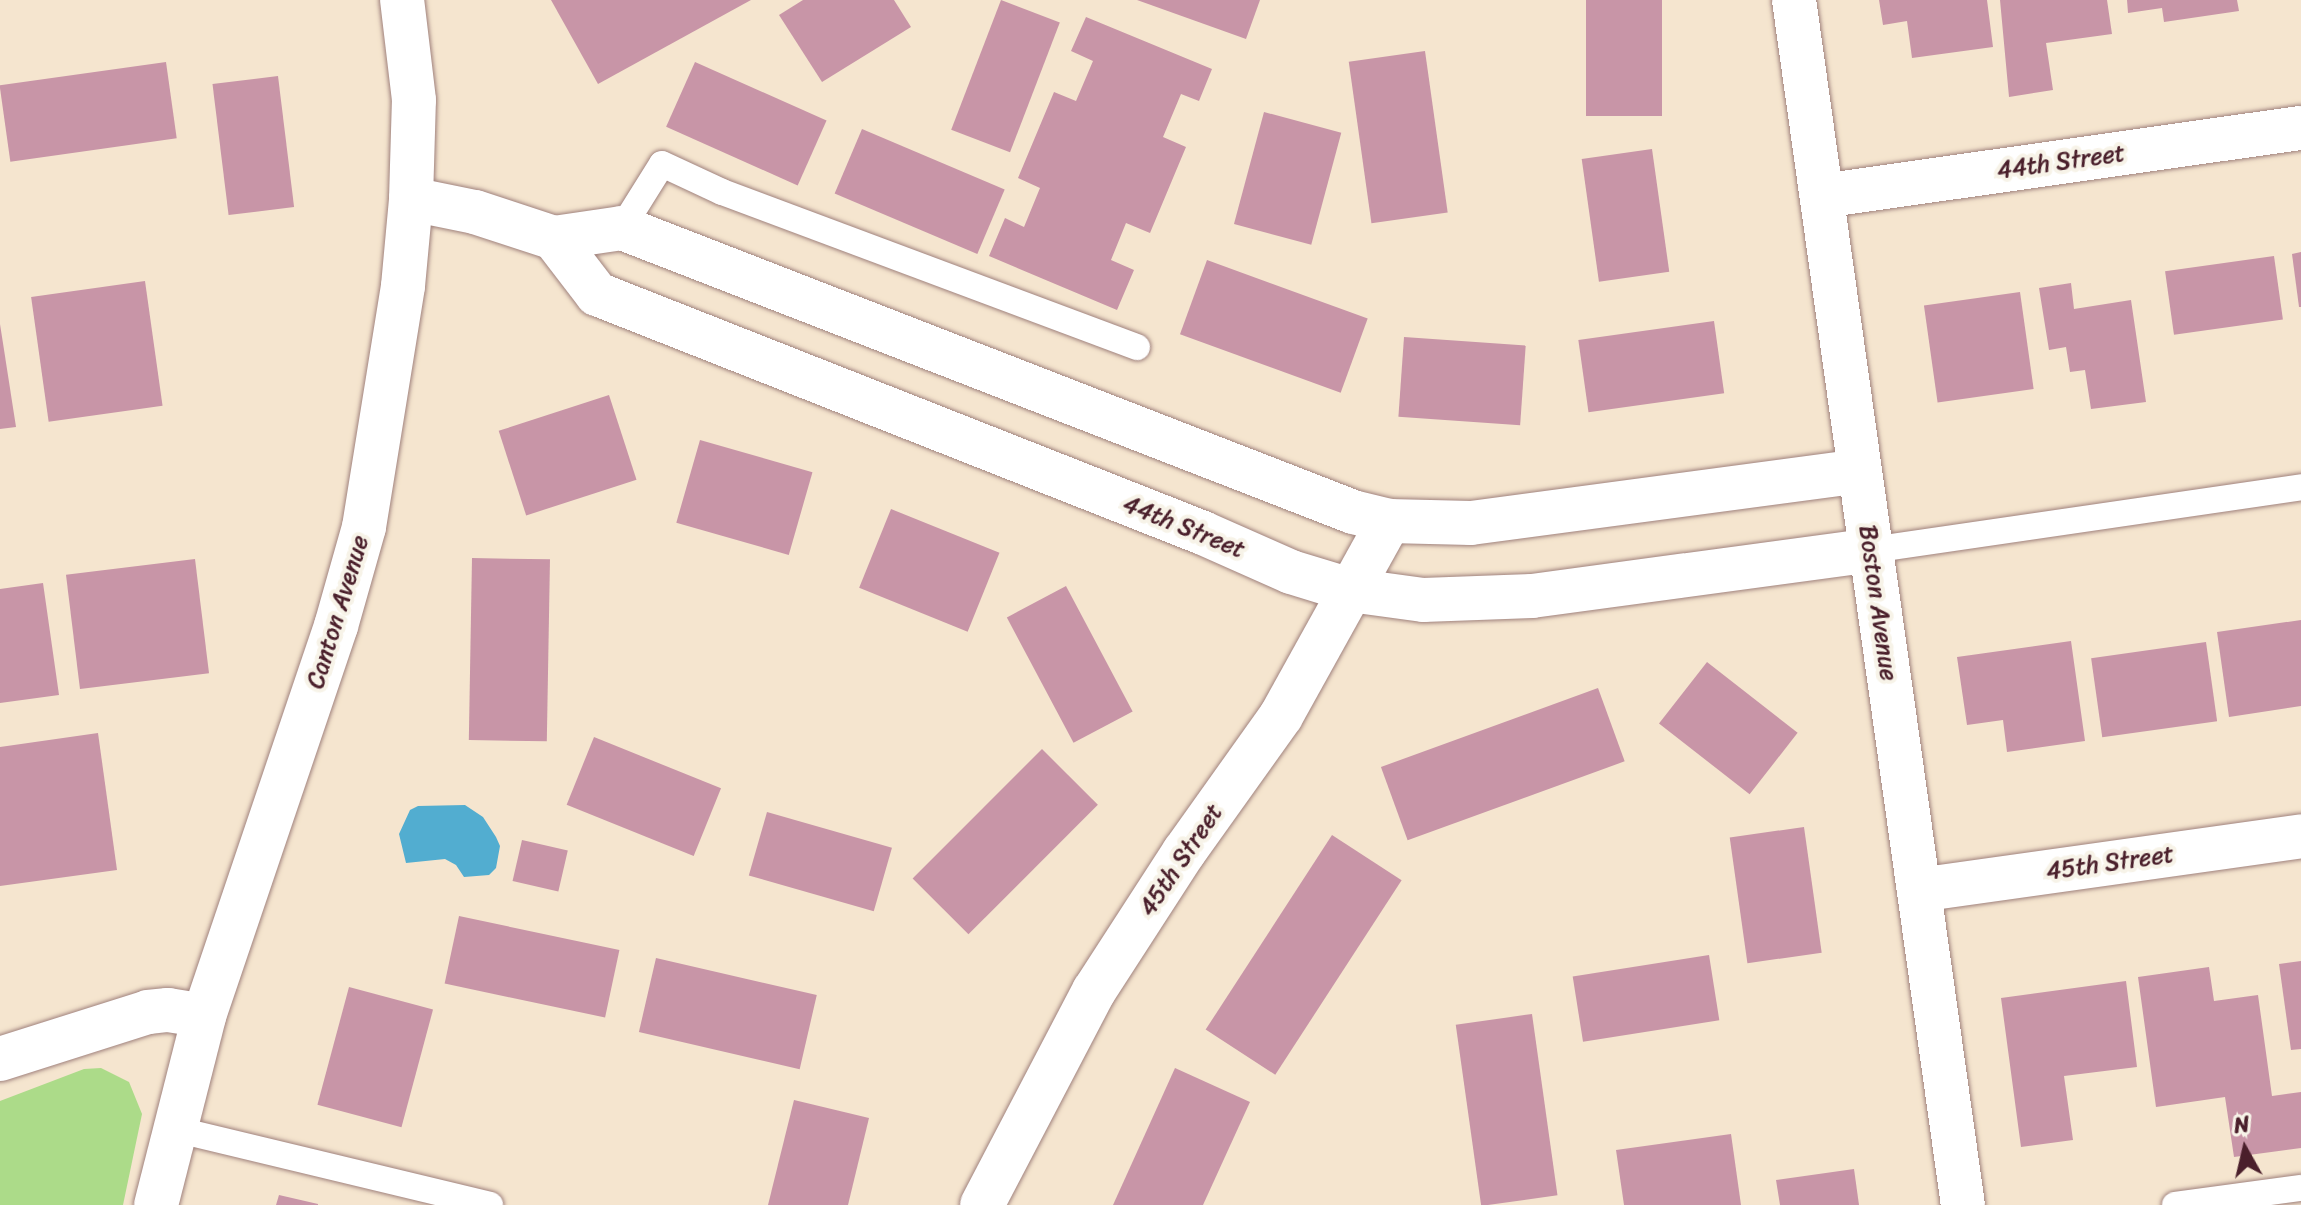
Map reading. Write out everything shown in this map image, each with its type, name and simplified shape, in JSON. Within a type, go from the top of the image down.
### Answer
[{"type":"street","name":"Canton Avenue","points":[[156,1205],[204,1016],[336,626],[364,527],[403,286],[411,199],[414,100],[402,0]]},
{"type":"street","name":"Boston Avenue","points":[[1794,0],[1963,1205]]},
{"type":"street","name":"44th Street","points":[[1822,196],[2301,128]]},
{"type":"street","points":[[411,199],[475,212],[554,238],[622,228],[1353,512],[1389,521],[1471,523],[1860,471]]},
{"type":"street","name":"44th Street","points":[[554,238],[597,294],[1203,533],[1291,572],[1350,590],[1423,600],[1532,596],[1871,550]]},
{"type":"street","name":"45th Street","points":[[982,1205],[1094,991],[1184,852],[1281,716],[1389,521]]},
{"type":"street","name":"45th Street","points":[[1919,890],[2301,836]]},
{"type":"street","points":[[0,1059],[148,1012],[168,1010],[204,1016]]},
{"type":"lane","points":[[622,228],[662,164],[722,192],[1137,347]]},
{"type":"lane","points":[[1871,550],[2301,487]]},
{"type":"lane","points":[[174,1129],[490,1205]]},
{"type":"lane","points":[[2175,1205],[2301,1188]]},
{"type":"green space","points":[[101,1068],[129,1082],[142,1114],[123,1205],[0,1205],[0,1101],[84,1069]]},
{"type":"water","points":[[465,805],[483,817],[500,846],[496,868],[489,875],[464,877],[456,865],[445,859],[406,863],[399,834],[410,810],[418,806]]},
{"type":"building","points":[[551,0],[751,0],[598,84]]},
{"type":"building","points":[[803,0],[894,0],[911,27],[822,82],[779,15]]},
{"type":"building","points":[[1001,0],[1060,23],[1010,152],[951,130]]},
{"type":"building","points":[[1137,0],[1260,0],[1246,39]]},
{"type":"building","points":[[1586,0],[1662,0],[1662,116],[1586,116]]},
{"type":"building","points":[[1879,0],[1987,0],[1993,47],[1912,58],[1907,21],[1883,25]]},
{"type":"building","points":[[2000,0],[2107,0],[2112,34],[2046,43],[2053,90],[2009,97]]},
{"type":"building","points":[[2127,0],[2237,0],[2239,11],[2164,22],[2162,8],[2128,13]]},
{"type":"building","points":[[1086,17],[1212,69],[1199,101],[1181,94],[1163,137],[1186,147],[1150,233],[1126,223],[1111,260],[1134,270],[1117,310],[989,256],[1005,218],[1024,227],[1040,188],[1018,178],[1054,92],[1076,101],[1093,61],[1071,51]]},
{"type":"building","points":[[1425,51],[1448,212],[1371,223],[1349,62]]},
{"type":"building","points":[[166,62],[177,138],[10,162],[0,85]]},
{"type":"building","points":[[695,62],[827,121],[798,185],[666,127]]},
{"type":"building","points":[[278,76],[294,207],[229,215],[212,84]]},
{"type":"building","points":[[1264,112],[1341,133],[1311,245],[1234,224]]},
{"type":"building","points":[[862,129],[1005,190],[977,254],[835,193]]},
{"type":"building","points":[[1652,149],[1669,272],[1599,282],[1582,159]]},
{"type":"building","points":[[2301,252],[2301,307],[2299,307],[2292,254]]},
{"type":"building","points":[[2274,256],[2283,319],[2174,335],[2165,271]]},
{"type":"building","points":[[1207,260],[1368,318],[1341,393],[1180,334]]},
{"type":"building","points":[[145,281],[163,406],[49,422],[31,297]]},
{"type":"building","points":[[2071,283],[2074,309],[2131,300],[2146,402],[2091,409],[2085,370],[2070,372],[2066,347],[2049,350],[2039,288]]},
{"type":"building","points":[[2020,292],[2034,389],[1938,403],[1924,305]]},
{"type":"building","points":[[1714,321],[1724,393],[1588,412],[1578,340]]},
{"type":"building","points":[[0,324],[16,427],[0,429]]},
{"type":"building","points":[[1404,337],[1526,346],[1520,425],[1398,417]]},
{"type":"building","points":[[609,395],[637,480],[526,515],[499,431]]},
{"type":"building","points":[[700,440],[812,472],[789,555],[676,523]]},
{"type":"building","points":[[891,509],[999,553],[968,632],[859,588]]},
{"type":"building","points":[[472,558],[550,559],[547,741],[469,740]]},
{"type":"building","points":[[195,559],[209,673],[80,689],[66,575]]},
{"type":"building","points":[[43,583],[59,695],[0,703],[0,589]]},
{"type":"building","points":[[1066,586],[1133,711],[1074,743],[1007,617]]},
{"type":"building","points":[[2301,620],[2301,706],[2229,717],[2217,632]]},
{"type":"building","points":[[2071,641],[2085,741],[2007,752],[2003,720],[1967,725],[1957,657]]},
{"type":"building","points":[[2206,642],[2217,721],[2102,737],[2091,658]]},
{"type":"building","points":[[1707,662],[1798,733],[1750,794],[1659,723]]},
{"type":"building","points":[[1598,688],[1625,761],[1408,840],[1381,767]]},
{"type":"building","points":[[98,733],[117,870],[0,886],[0,747]]},
{"type":"building","points":[[594,737],[721,788],[694,856],[567,805]]},
{"type":"building","points":[[1042,749],[1098,805],[968,934],[913,878]]},
{"type":"building","points":[[767,812],[892,848],[874,911],[749,875]]},
{"type":"building","points":[[1804,827],[1822,953],[1747,963],[1730,837]]},
{"type":"building","points":[[1332,835],[1402,880],[1275,1075],[1206,1030]]},
{"type":"building","points":[[522,840],[568,851],[558,891],[513,881]]},
{"type":"building","points":[[459,916],[619,950],[605,1018],[445,983]]},
{"type":"building","points":[[1709,955],[1719,1020],[1583,1042],[1573,977]]},
{"type":"building","points":[[656,958],[817,995],[800,1069],[639,1032]]},
{"type":"building","points":[[2301,961],[2301,1049],[2291,1050],[2279,964]]},
{"type":"building","points":[[2209,967],[2214,1001],[2258,995],[2272,1096],[2301,1092],[2301,1148],[2234,1157],[2225,1097],[2156,1107],[2138,977]]},
{"type":"building","points":[[2126,981],[2137,1067],[2064,1076],[2073,1140],[2021,1147],[2001,998]]},
{"type":"building","points":[[349,987],[433,1010],[401,1127],[317,1105]]},
{"type":"building","points":[[1532,1014],[1557,1195],[1481,1205],[1456,1025]]},
{"type":"building","points":[[1175,1068],[1250,1102],[1203,1205],[1113,1205]]},
{"type":"building","points":[[794,1100],[869,1118],[848,1205],[768,1205]]},
{"type":"building","points":[[1731,1134],[1741,1205],[1624,1205],[1616,1150]]},
{"type":"building","points":[[1854,1169],[1859,1205],[1780,1205],[1776,1180]]},
{"type":"building","points":[[279,1195],[318,1204],[318,1205],[276,1205]]}]
